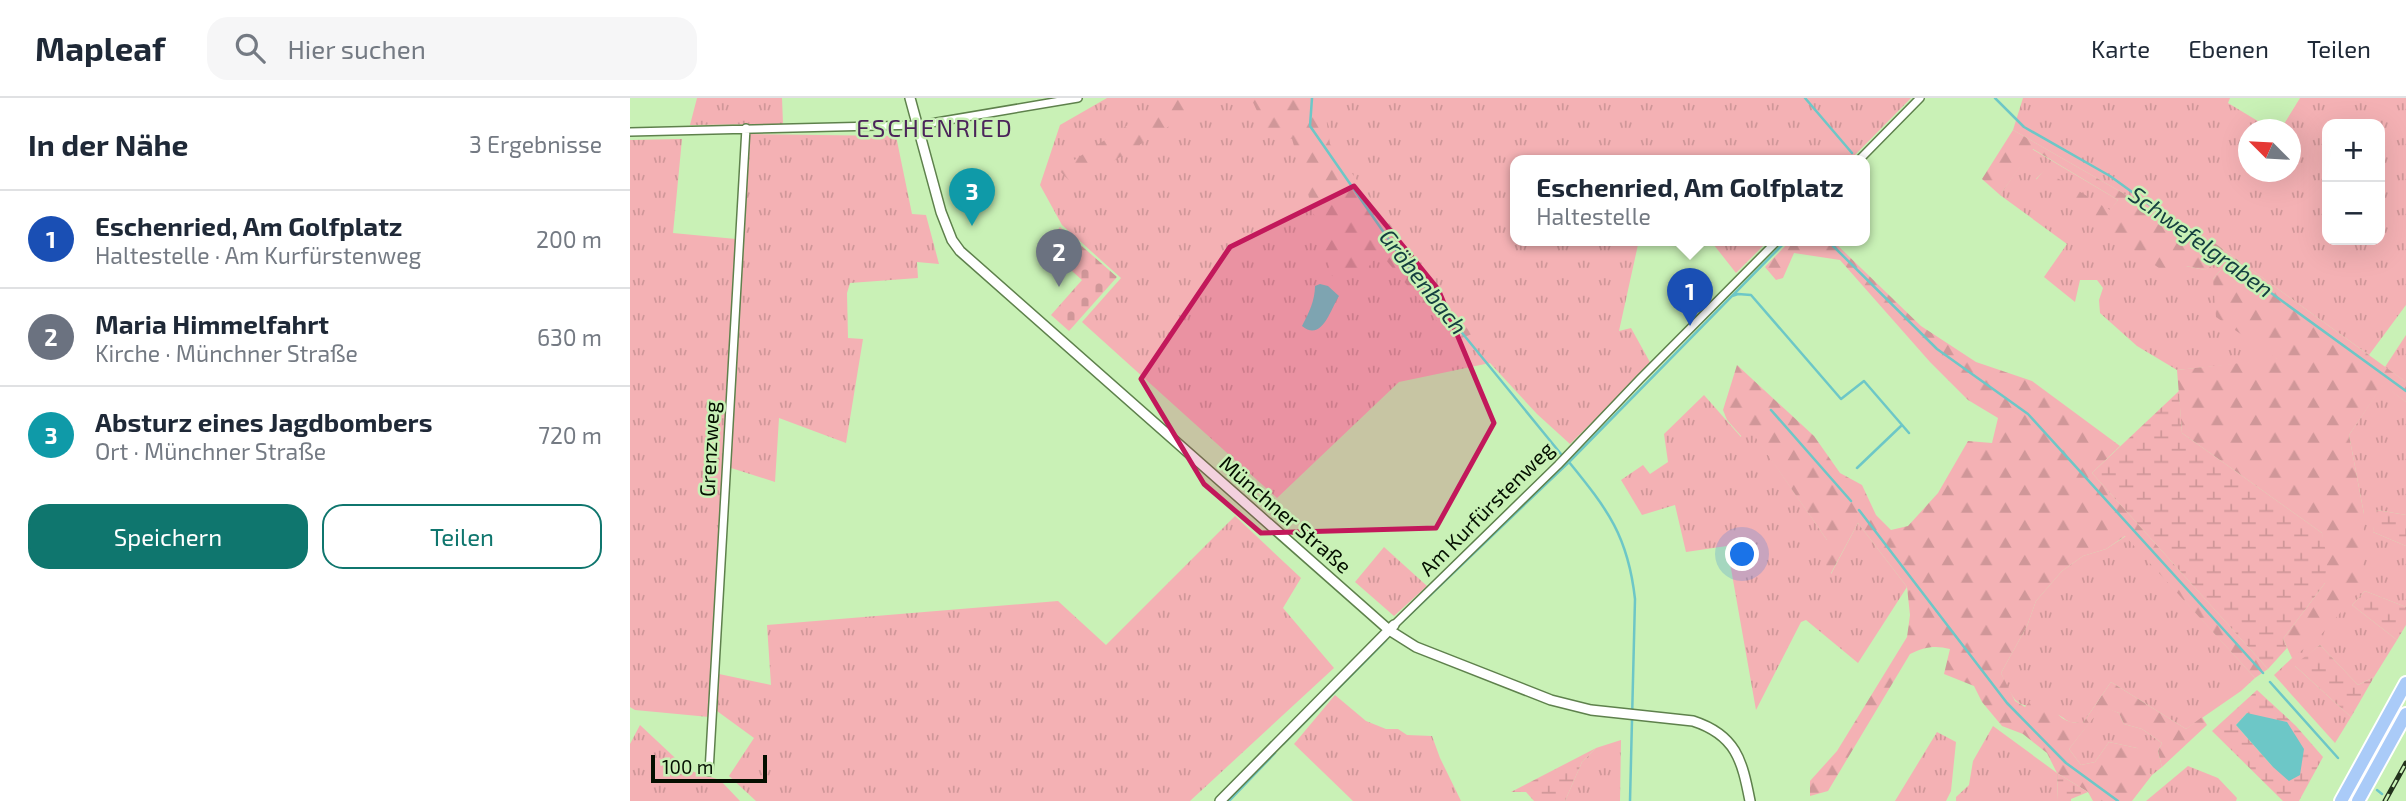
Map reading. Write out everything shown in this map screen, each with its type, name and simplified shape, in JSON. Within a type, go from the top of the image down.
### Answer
[{"type":"highway","points":[[2341,801],[2406,683]]},
{"type":"highway","points":[[2358,801],[2406,713]]},
{"type":"street","name":"Münchner Straße","points":[[910,98],[944,219],[952,240],[960,251],[1392,628],[1416,647],[1550,700],[1628,716],[1693,721],[1718,732],[1732,745],[1739,757],[1750,801]]},
{"type":"street","points":[[630,132],[919,125],[1078,98]]},
{"type":"street","points":[[1864,155],[1920,98]]},
{"type":"street","name":"Grenzweg","points":[[709,772],[746,128]]},
{"type":"street","name":"Am Kurfürstenweg","points":[[1220,801],[1558,465],[1772,246]]},
{"type":"highlighted area","points":[[1354,186],[1438,289],[1494,423],[1436,528],[1261,533],[1204,484],[1141,379],[1230,247]]},
{"type":"green space","points":[[697,98],[782,98],[783,124],[690,125]]},
{"type":"green space","points":[[1107,98],[1911,98],[1855,155],[1510,155],[1510,246],[1638,246],[1619,331],[1631,328],[1651,364],[1570,444],[1537,414],[1490,363],[1399,382],[1277,498],[1082,322],[1121,278],[1062,225],[1040,185],[1060,125]]},
{"type":"green space","points":[[1169,98],[1214,98],[1074,186],[1059,170]]},
{"type":"green space","points":[[1251,98],[1323,98],[1330,144],[1472,334],[1454,341],[1380,253],[1359,278],[1332,276],[1292,139],[1269,137]]},
{"type":"green space","points":[[2023,98],[2230,98],[2228,103],[2254,119],[2238,119],[2238,182],[2301,182],[2301,119],[2287,119],[2300,98],[2406,98],[2406,305],[2369,355],[2205,236],[2177,224],[2013,130]]},
{"type":"green space","points":[[2013,130],[2177,224],[2205,236],[2406,382],[2406,402],[2383,385],[2349,435],[2364,514],[2363,587],[2319,637],[2292,658],[2283,639],[2325,583],[2322,533],[2182,433],[2177,370],[2277,359],[2216,317],[2213,279],[2225,265],[2219,261],[2205,270],[2186,266],[2170,276],[2036,180],[2044,170],[2110,210],[2118,200],[2033,149],[2000,195],[1982,179]]},
{"type":"green space","points":[[750,134],[896,136],[912,214],[926,215],[939,264],[917,262],[918,278],[850,283],[847,293],[848,338],[863,339],[846,443],[779,418],[775,482],[728,467]]},
{"type":"green space","points":[[682,139],[673,233],[736,239],[709,717],[635,710],[630,707],[630,140]]},
{"type":"green space","points":[[2032,149],[2118,200],[2110,211],[2044,171],[2036,179],[2186,266],[2205,270],[2219,261],[2225,265],[2213,279],[2278,360],[2177,370],[2137,346],[2100,313],[2099,300],[2103,288],[2097,280],[2080,280],[2075,302],[2044,277],[2067,244],[2000,195]]},
{"type":"green space","points":[[1060,227],[1117,277],[1069,331],[1051,315],[1082,280],[1044,246]]},
{"type":"green space","points":[[1715,246],[1763,246],[1736,273]]},
{"type":"green space","points":[[1785,246],[1838,246],[1921,326],[1976,362],[2032,381],[2120,446],[2092,473],[2268,669],[2255,678],[2125,536],[2106,549],[2083,556],[2062,571],[2036,601],[2027,626],[2001,673],[2015,701],[2025,707],[2036,694],[2051,703],[2064,719],[2083,723],[2111,682],[2186,729],[2202,717],[2207,725],[2162,767],[2158,751],[2162,743],[2142,729],[2124,724],[2119,713],[2102,707],[2069,749],[2081,765],[2095,762],[2109,742],[2137,748],[2149,760],[2147,772],[2152,775],[2132,801],[2093,801],[2088,792],[2057,773],[2047,753],[2023,734],[2002,726],[1982,702],[1974,686],[1944,674],[1950,649],[1934,647],[1910,654],[1828,791],[1810,796],[1810,781],[1837,751],[1907,637],[1910,615],[1907,587],[1858,523],[1830,575],[1822,555],[1827,540],[1747,425],[1742,437],[1727,420],[1723,410],[1737,365],[1814,436],[1840,473],[1862,485],[1876,515],[1891,530],[1908,526],[1938,493],[1968,441],[1992,443],[1998,418],[1968,400],[1930,362],[1840,260],[1794,253],[1783,278],[1776,280],[1765,267]]},
{"type":"green space","points":[[2406,335],[2406,382],[2385,367]]},
{"type":"green space","points":[[2383,384],[2406,402],[2406,515],[2377,510],[2373,532],[2406,546],[2406,607],[2365,591],[2352,605],[2397,640],[2374,677],[2358,685],[2320,645],[2295,666],[2351,717],[2335,743],[2274,675],[2292,658],[2364,514],[2349,435]]},
{"type":"green space","points":[[2179,391],[2182,433],[2322,533],[2327,558],[2325,583],[2283,639],[2287,648],[2268,669],[2092,473]]},
{"type":"green space","points":[[1704,395],[1741,437],[1747,424],[1827,540],[1831,574],[1858,523],[1907,587],[1858,663],[1806,620],[1801,622],[1756,710],[1727,546],[1686,552],[1675,505],[1642,515],[1621,480],[1643,465],[1650,474],[1668,462],[1664,434]]},
{"type":"green space","points":[[2377,510],[2406,515],[2406,546],[2373,532]]},
{"type":"green space","points":[[1235,516],[1301,578],[1283,608],[1334,668],[1190,801],[756,801],[729,776],[754,738],[717,711],[719,674],[771,685],[767,625],[1058,601],[1106,645]]},
{"type":"green space","points":[[2126,536],[2255,678],[2241,691],[2186,729],[2111,682],[2083,723],[2068,721],[2053,713],[2020,704],[2012,695],[2001,673],[2027,626],[2036,601],[2062,571],[2083,556],[2106,549]]},
{"type":"green space","points":[[1384,547],[1427,586],[1394,616],[1355,582]]},
{"type":"green space","points":[[2365,591],[2406,607],[2406,625],[2397,640],[2352,605]]},
{"type":"green space","points":[[2320,645],[2358,685],[2374,677],[2351,717],[2294,665]]},
{"type":"green space","points":[[2257,690],[2296,726],[2323,757],[2299,801],[2283,801],[2212,731]],"holes":[[[2247,713],[2273,767],[2236,725]]]},
{"type":"green space","points":[[1335,695],[1366,721],[1386,729],[1398,729],[1407,735],[1432,736],[1461,801],[1353,801],[1294,744]]},
{"type":"green space","points":[[2102,706],[2119,713],[2124,724],[2142,729],[2162,743],[2158,751],[2162,767],[2152,775],[2146,772],[2137,748],[2109,742],[2095,762],[2081,765],[2069,749]]},
{"type":"green space","points":[[640,725],[688,770],[720,780],[740,801],[630,801],[630,744]]},
{"type":"green space","points":[[1993,726],[2057,773],[2058,801],[1956,801],[1956,797],[1969,785],[1973,761]]},
{"type":"green space","points":[[1937,732],[1956,742],[1951,791],[1946,801],[1895,801]]},
{"type":"green space","points":[[1621,740],[1620,801],[1565,801],[1582,762],[1596,748]]},
{"type":"green space","points":[[1596,748],[1582,762],[1565,801],[1534,801],[1526,792],[1511,792]]},
{"type":"green space","points":[[2188,766],[2218,778],[2237,798],[2236,801],[2146,801]]},
{"type":"green space","points":[[2057,773],[2088,792],[2071,801],[2058,801]]},
{"type":"water","points":[[1315,286],[1328,286],[1339,296],[1325,322],[1315,330],[1309,330],[1302,326],[1311,306]]},
{"type":"water","points":[[2247,713],[2287,722],[2304,749],[2300,775],[2289,781],[2236,725]]},
{"type":"waterway","name":"Gröbenbach","points":[[1312,98],[1310,126],[1405,263],[1561,454]]},
{"type":"waterway","points":[[1805,98],[1852,153]]},
{"type":"waterway","name":"Schwefelgraben","points":[[1995,98],[2024,127],[2110,176],[2406,391]]},
{"type":"waterway","points":[[1402,622],[1569,462],[1781,246]]},
{"type":"waterway","points":[[1833,246],[1937,349],[2028,414],[2263,673]]},
{"type":"waterway","points":[[1732,296],[1751,295],[1841,399],[1864,381],[1909,433]]},
{"type":"waterway","points":[[1771,410],[1851,501]]},
{"type":"waterway","points":[[1857,468],[1902,425]]},
{"type":"waterway","name":"Gröbenbach","points":[[1569,462],[1614,525],[1632,577],[1635,599],[1630,801]]},
{"type":"waterway","points":[[1859,510],[2007,703],[2066,763],[2118,801]]},
{"type":"waterway","points":[[1283,744],[1386,640]]},
{"type":"waterway","points":[[2270,682],[2338,758]]},
{"type":"waterway","points":[[1229,801],[1275,753]]},
{"type":"waterway","points":[[2377,790],[2382,794]]},
{"type":"railway","points":[[2385,801],[2406,763]]},
{"type":"place","name":"Absturz eines Jagdbombers","points":[[972,226]]},
{"type":"place","name":"Maria Himmelfahrt","points":[[1059,287]]},
{"type":"place","name":"Eschenried, Am Golfplatz","points":[[1690,326]]},
{"type":"district","name":"ESCHENRIED","points":[[935,129]]}]
